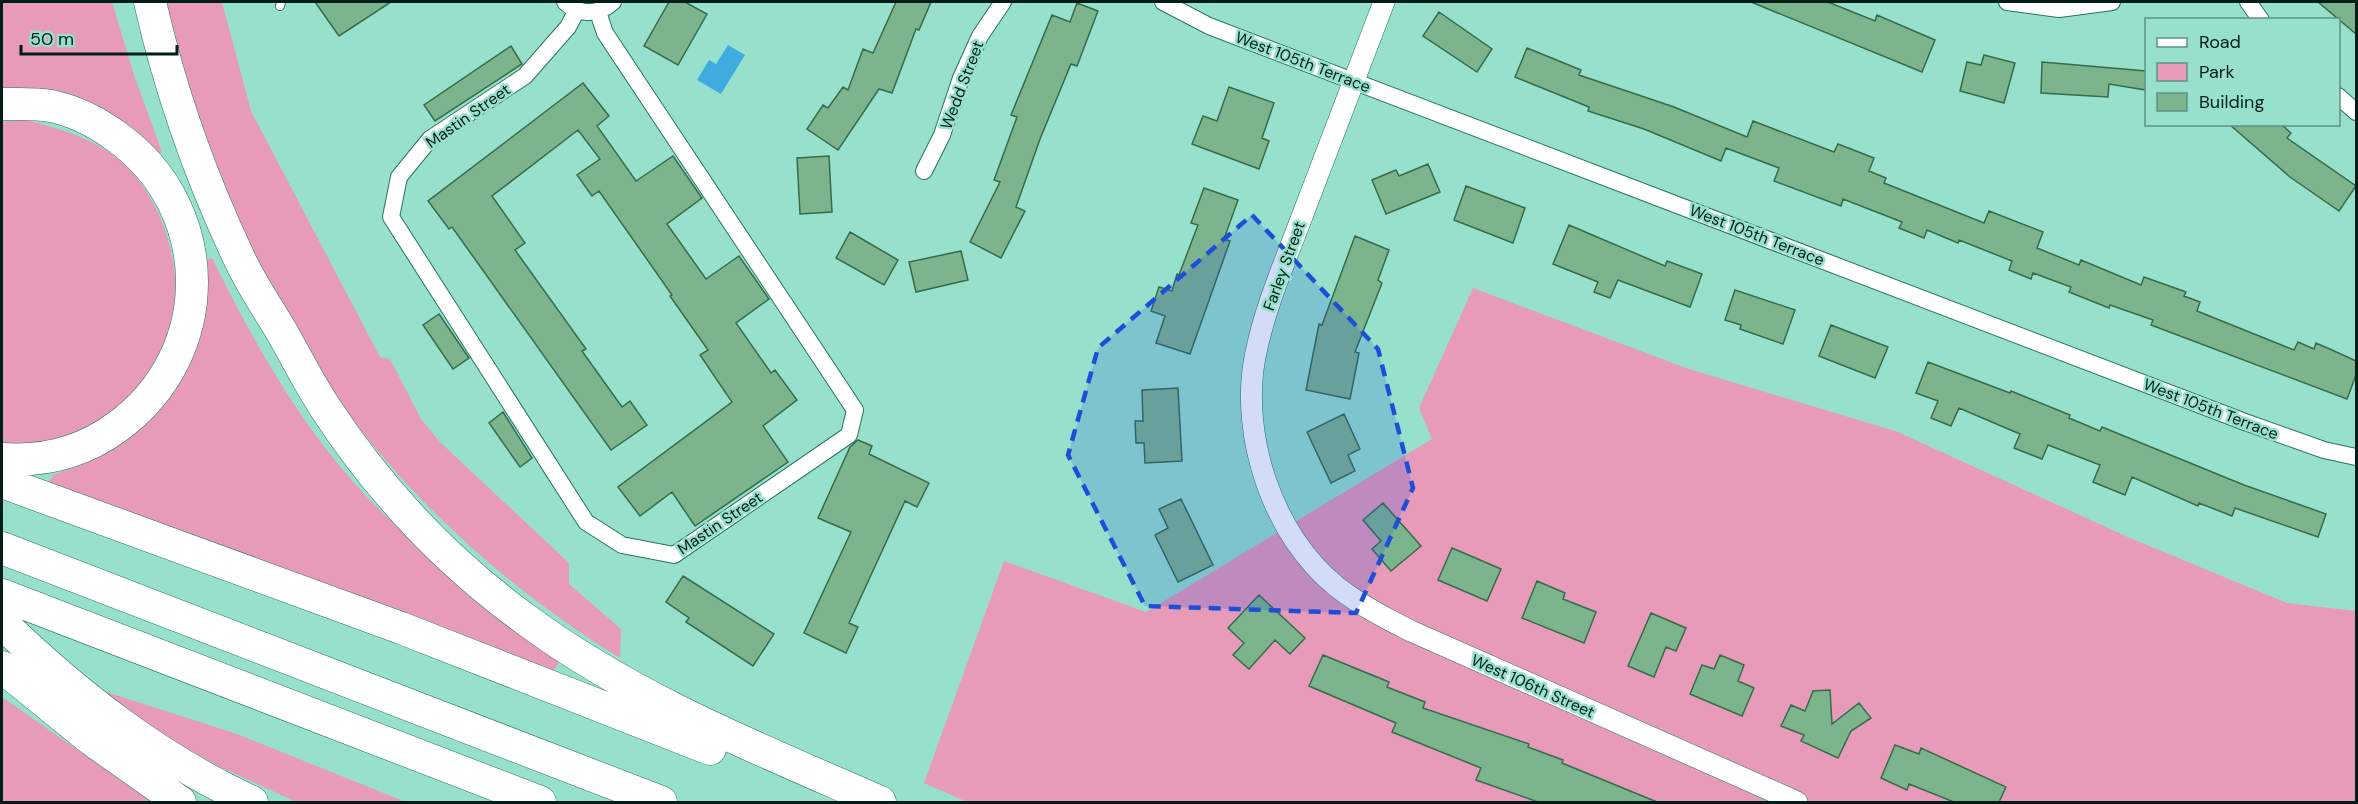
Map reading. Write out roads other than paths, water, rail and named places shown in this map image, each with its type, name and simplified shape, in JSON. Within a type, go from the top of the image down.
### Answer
[{"type":"highway","points":[[150,2],[178,105],[241,262],[325,408],[369,469],[422,531],[474,579],[526,620],[620,681],[684,715],[880,802]]},
{"type":"highway","points":[[2,104],[52,106],[77,115],[102,127],[144,158],[162,179],[186,233],[191,261],[189,320],[175,362],[148,401],[130,418],[85,447],[62,455],[2,459]]},
{"type":"highway","points":[[2,482],[401,628],[752,766],[832,781]]},
{"type":"highway","points":[[2,548],[661,802]]},
{"type":"highway","points":[[2,595],[540,802]]},
{"type":"highway","points":[[2,623],[53,672],[112,720],[171,759],[252,802]]},
{"type":"highway","points":[[2,667],[92,740],[180,802]]},
{"type":"street","points":[[571,6],[598,12],[613,2]]},
{"type":"street","name":"Wedd Street","points":[[924,171],[942,135],[961,78],[980,36],[1003,2]]},
{"type":"street","name":"West 105th Terrace","points":[[1162,2],[1209,26],[2245,422],[2324,450],[2356,457]]},
{"type":"street","name":"Farley Street","points":[[1293,536],[1275,501],[1261,465],[1253,421],[1252,377],[1265,319],[1384,2]]},
{"type":"street","points":[[2007,2],[2059,9],[2112,2]]},
{"type":"street","points":[[2248,2],[2260,18]]},
{"type":"street","name":"Mastin Street","points":[[571,6],[568,27],[525,76],[430,139],[399,177],[390,217],[586,522],[622,545],[674,555],[849,435],[855,410],[605,33],[598,12]]},
{"type":"street","points":[[2340,98],[2356,111]]},
{"type":"street","name":"West 106th Street","points":[[1293,536],[1315,565],[1336,586],[1370,610],[1422,636],[1797,802]]},
{"type":"water","points":[[728,45],[745,55],[721,94],[697,80],[709,60],[716,64]]}]
